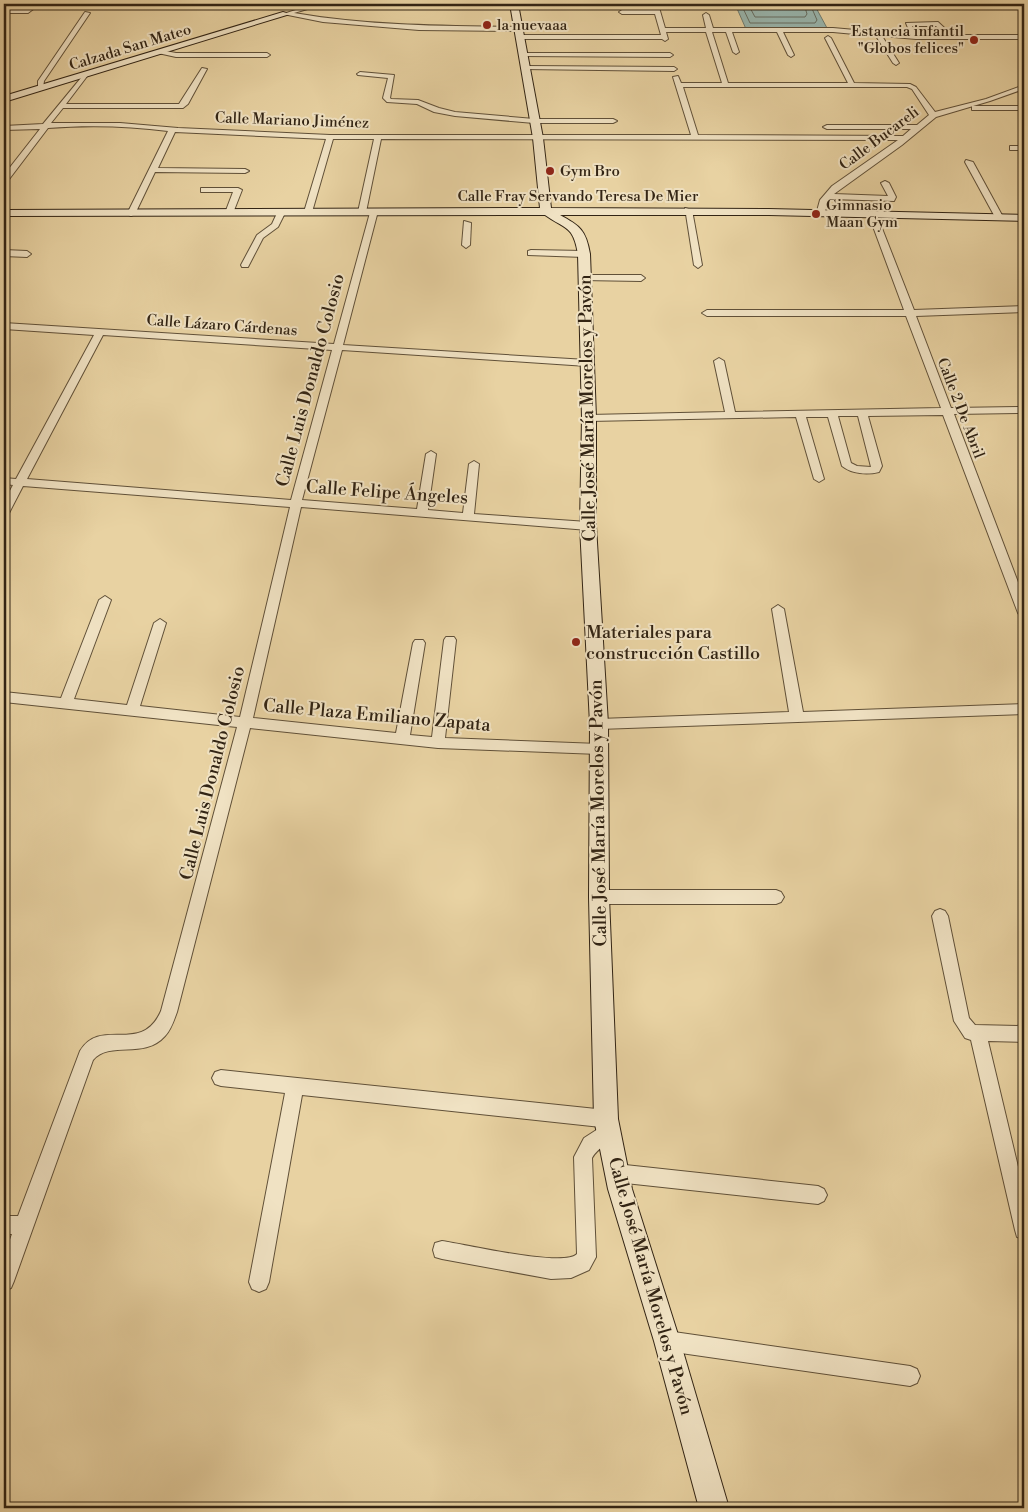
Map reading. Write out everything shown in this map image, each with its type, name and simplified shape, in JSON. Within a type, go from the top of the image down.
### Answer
[{"type":"main road","points":[[514,4],[538,138],[546,210]]},
{"type":"main road","name":"Calzada San Mateo","points":[[4,99],[286,14]]},
{"type":"main road","name":"Calle Fray Servando Teresa De Mier","points":[[4,213],[131,214],[368,211],[467,216],[546,210],[688,210],[821,211],[1024,218]]},
{"type":"main road","name":"Calle José María Morelos y Pavón","points":[[546,210],[578,231],[582,238],[584,254],[589,418],[588,526],[599,749],[599,897],[607,1126],[616,1173],[644,1273],[667,1341],[714,1508]]},
{"type":"street","points":[[4,12],[28,11],[37,4]]},
{"type":"street","points":[[285,4],[282,12],[286,14],[338,22],[520,33],[833,30],[916,37],[1024,37]]},
{"type":"street","name":"Calzada San Mateo","points":[[286,14],[321,4]]},
{"type":"street","points":[[655,4],[695,138]]},
{"type":"street","points":[[622,12],[657,12]]},
{"type":"street","points":[[40,88],[41,81],[86,13]]},
{"type":"street","points":[[706,15],[726,86]]},
{"type":"street","points":[[916,37],[908,24],[938,24],[950,38]]},
{"type":"street","points":[[728,30],[736,52]]},
{"type":"street","points":[[780,30],[791,55]]},
{"type":"street","points":[[878,34],[896,63]]},
{"type":"street","points":[[828,38],[852,85]]},
{"type":"street","points":[[184,45],[202,46]]},
{"type":"street","points":[[160,52],[176,55],[267,55]]},
{"type":"street","points":[[524,55],[670,55]]},
{"type":"street","points":[[60,106],[180,106],[184,104],[204,68]]},
{"type":"street","points":[[526,68],[674,69]]},
{"type":"street","points":[[360,74],[392,76],[386,98],[389,101],[418,102],[437,110],[455,114],[534,120],[613,121]]},
{"type":"street","points":[[4,180],[85,75]]},
{"type":"street","points":[[679,85],[910,86],[914,88],[933,115]]},
{"type":"street","name":"Calle Bucareli","points":[[821,211],[824,200],[835,188],[905,138],[933,115],[988,100],[1024,87]]},
{"type":"street","points":[[957,108],[1024,108]]},
{"type":"street","name":"Calle Mariano Jiménez","points":[[4,128],[67,125],[158,126],[173,129],[330,137],[905,138]]},
{"type":"street","points":[[827,127],[917,127]]},
{"type":"street","points":[[131,214],[173,129]]},
{"type":"street","points":[[308,212],[330,137]]},
{"type":"street","name":"Calle Luis Donaldo Colosio","points":[[4,1281],[79,1074],[90,1052],[98,1046],[107,1044],[140,1042],[151,1039],[159,1032],[169,1012],[245,722],[296,503],[338,348],[368,211],[378,137]]},
{"type":"street","points":[[1012,148],[1024,148]]},
{"type":"street","points":[[969,162],[999,217]]},
{"type":"street","points":[[152,170],[245,171]]},
{"type":"street","points":[[865,198],[893,175]]},
{"type":"street","points":[[827,196],[892,198],[885,183]]},
{"type":"street","points":[[204,190],[238,190],[229,213]]},
{"type":"street","points":[[688,210],[698,265]]},
{"type":"street","points":[[245,265],[260,237],[275,225],[280,212]]},
{"type":"street","name":"Calle 2 De Abril","points":[[872,213],[1024,613]]},
{"type":"street","points":[[466,245],[467,216]]},
{"type":"street","points":[[4,253],[27,254]]},
{"type":"street","points":[[530,253],[584,254]]},
{"type":"street","points":[[585,278],[641,278]]},
{"type":"street","points":[[707,313],[1024,309]]},
{"type":"street","name":"Calle Lázaro Cárdenas","points":[[4,326],[587,363]]},
{"type":"street","points":[[4,512],[100,332]]},
{"type":"street","points":[[719,361],[731,415]]},
{"type":"street","points":[[589,418],[1024,410]]},
{"type":"street","points":[[832,414],[846,464],[849,468],[855,470],[875,470],[877,466],[862,413]]},
{"type":"street","points":[[800,414],[819,479]]},
{"type":"street","points":[[422,513],[432,454]]},
{"type":"street","points":[[468,516],[474,464]]},
{"type":"street","name":"Calle Felipe Ángeles","points":[[4,481],[588,526]]},
{"type":"street","points":[[66,703],[105,600]]},
{"type":"street","points":[[778,609],[798,717]]},
{"type":"street","points":[[132,710],[160,623]]},
{"type":"street","points":[[438,743],[450,640]]},
{"type":"street","points":[[402,739],[419,643]]},
{"type":"street","name":"Calle Plaza Emiliano Zapata","points":[[4,697],[438,743],[599,749]]},
{"type":"street","points":[[598,724],[1024,709]]},
{"type":"street","points":[[599,897],[776,897]]},
{"type":"street","points":[[940,916],[962,1021],[972,1032],[1024,1034]]},
{"type":"street","points":[[978,1033],[1024,1230]]},
{"type":"street","points":[[221,1078],[607,1126]]},
{"type":"street","points":[[259,1282],[295,1087]]},
{"type":"street","points":[[442,1250],[550,1269],[571,1268],[582,1264],[587,1257],[583,1156],[590,1144],[607,1126]]},
{"type":"street","points":[[616,1173],[818,1194]]},
{"type":"street","points":[[4,1225],[24,1225]]},
{"type":"street","points":[[667,1341],[910,1376]]},
{"type":"water","points":[[735,4],[814,4],[827,28],[746,29]]},
{"type":"place","name":"la nuevaaa","points":[[487,25]]},
{"type":"place","name":"Estancia infantil \"Globos felices\"","points":[[974,40]]},
{"type":"place","name":"Gym Bro","points":[[550,171]]},
{"type":"place","name":"Gimnasio Maan Gym","points":[[816,214]]},
{"type":"place","name":"Materiales para construcción Castillo","points":[[576,642]]}]
